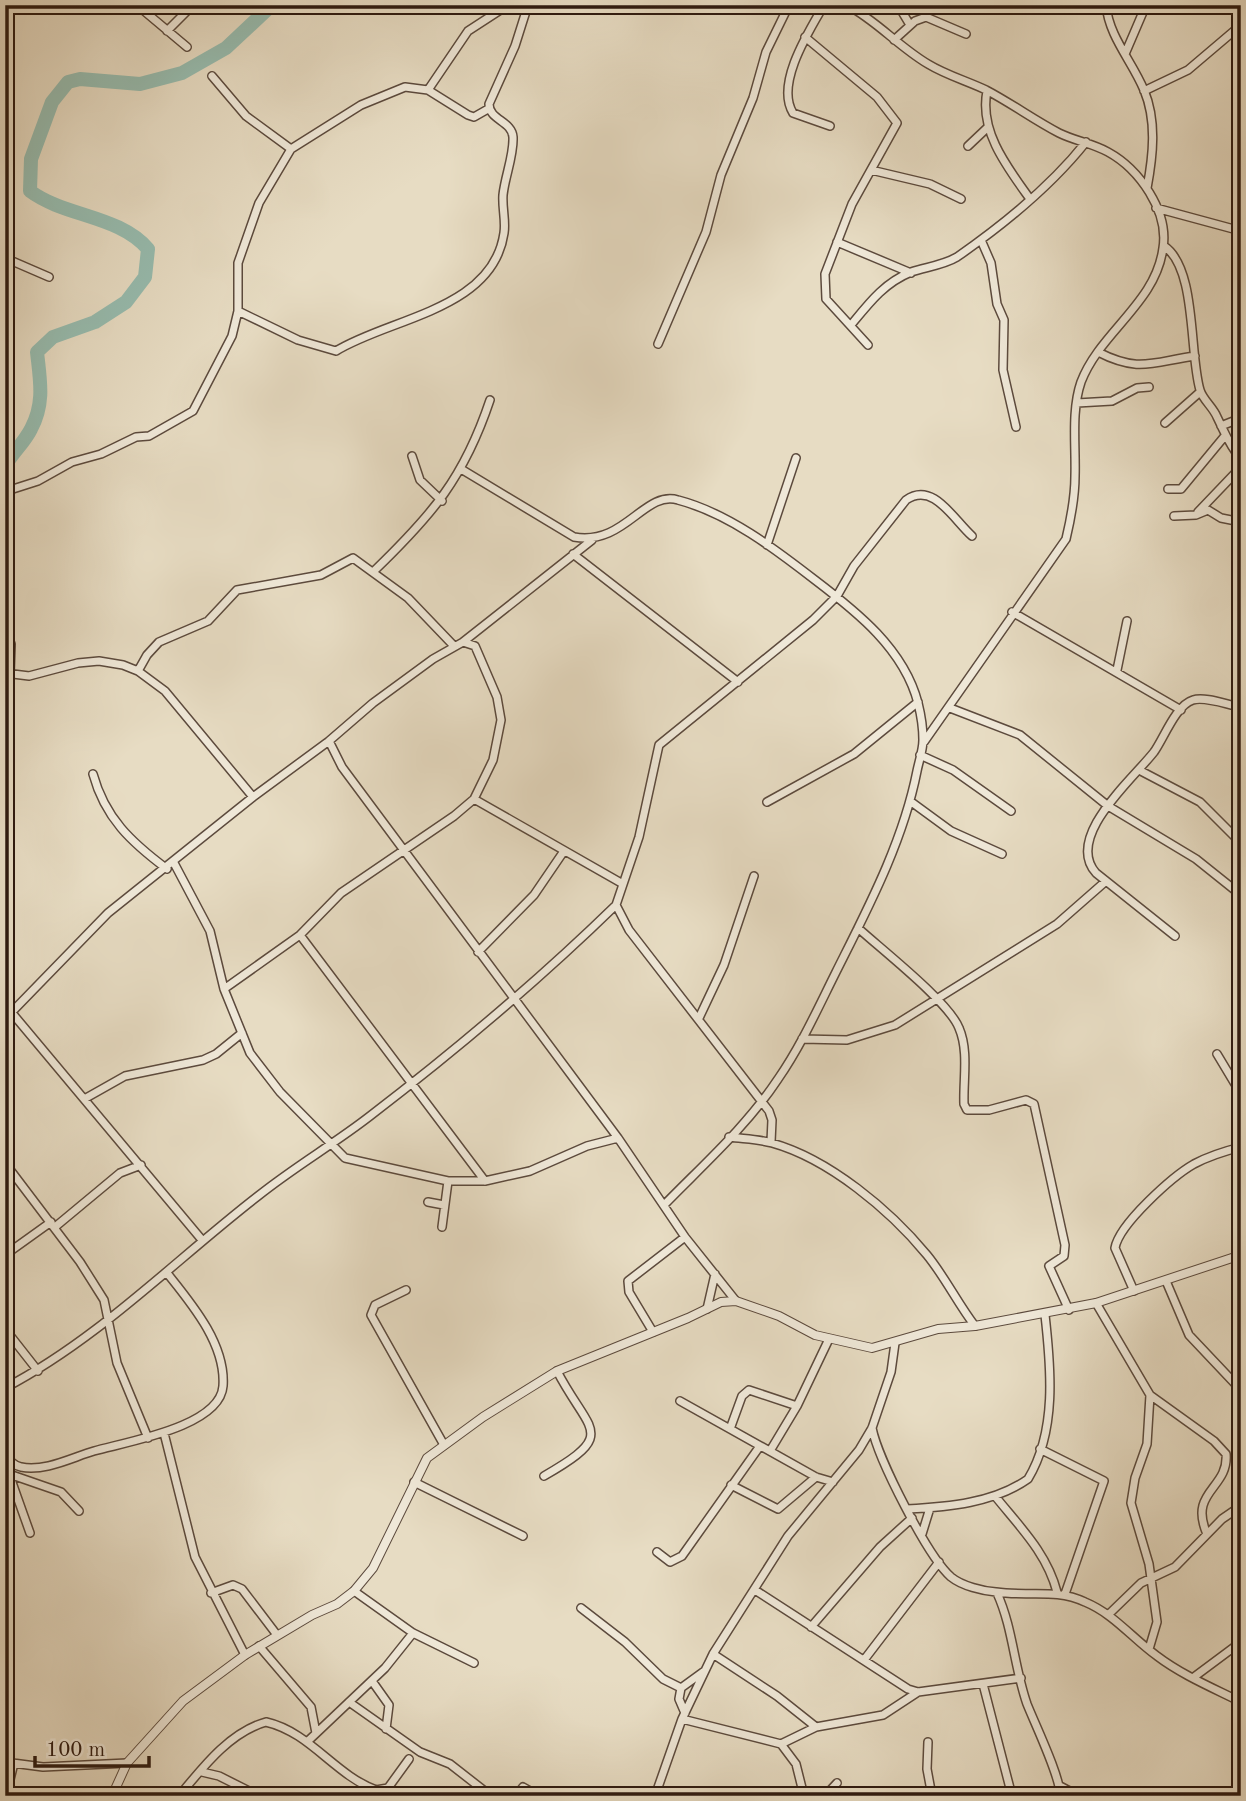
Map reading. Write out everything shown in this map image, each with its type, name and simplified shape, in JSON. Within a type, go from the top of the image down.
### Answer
[{"type":"street","points":[[136,5],[187,47]]},
{"type":"street","points":[[167,31],[193,5]]},
{"type":"street","points":[[428,90],[468,31],[508,5]]},
{"type":"street","points":[[13,489],[38,481],[72,462],[101,454],[136,437],[149,436],[193,411],[225,354],[238,311],[236,282],[243,246],[259,203],[291,149],[336,118],[392,90],[414,86],[428,90],[474,117],[488,109],[516,46],[528,5]]},
{"type":"street","points":[[658,344],[706,232],[720,175],[753,98],[766,52],[789,5]]},
{"type":"street","points":[[824,5],[805,37],[791,69],[791,110],[798,116],[830,126]]},
{"type":"street","points":[[847,5],[867,16],[894,40],[930,65],[987,91],[1069,139],[1086,142],[1122,161],[1147,188],[1163,224],[1164,246],[1159,268],[1149,287],[1098,352],[1081,383],[1077,403],[1075,477],[1066,539],[1012,612],[950,708],[923,742]]},
{"type":"street","points":[[867,16],[872,5]]},
{"type":"street","points":[[898,5],[910,25]]},
{"type":"street","points":[[1106,5],[1112,31],[1144,91],[1152,121],[1153,146],[1147,188]]},
{"type":"street","points":[[1125,54],[1146,5]]},
{"type":"street","points":[[894,40],[921,18],[932,18],[966,34]]},
{"type":"street","points":[[1144,91],[1188,71],[1241,25]]},
{"type":"street","points":[[805,37],[877,97],[896,119],[897,126],[871,170],[837,242],[823,287],[826,299],[868,345]]},
{"type":"street","points":[[212,76],[246,116],[291,149]]},
{"type":"street","points":[[987,91],[984,109],[987,128],[1030,198]]},
{"type":"street","points":[[238,311],[299,340],[336,351],[430,311],[472,286],[494,259],[505,231],[503,198],[513,138],[507,125],[488,109]]},
{"type":"street","points":[[968,146],[987,128]]},
{"type":"street","points":[[851,325],[885,286],[911,273],[957,257],[981,240],[1030,198],[1086,142]]},
{"type":"street","points":[[871,170],[934,185],[961,200]]},
{"type":"street","points":[[1156,208],[1241,231]]},
{"type":"street","points":[[981,240],[991,263],[998,304],[1004,320],[1003,370],[1016,427]]},
{"type":"street","points":[[837,242],[911,273]]},
{"type":"street","points":[[1164,246],[1178,261],[1200,392],[1221,426],[1224,438],[1241,459]]},
{"type":"street","points":[[5,258],[48,277]]},
{"type":"street","points":[[1098,352],[1125,365],[1138,367],[1195,356]]},
{"type":"street","points":[[1077,403],[1112,401],[1137,388],[1149,387]]},
{"type":"street","points":[[1165,423],[1200,392]]},
{"type":"street","points":[[374,571],[442,501],[461,469],[490,400]]},
{"type":"street","points":[[1221,426],[1241,418]]},
{"type":"street","points":[[1168,489],[1181,489],[1224,438]]},
{"type":"street","points":[[412,456],[420,480],[442,501]]},
{"type":"street","points":[[767,545],[796,458]]},
{"type":"street","points":[[1195,514],[1241,467]]},
{"type":"street","points":[[461,469],[574,537],[592,540]]},
{"type":"street","points":[[5,1388],[38,1371],[109,1321],[202,1240],[412,1084],[514,999],[616,905],[648,805],[659,745],[738,682],[836,596],[861,557],[906,500],[916,492],[926,493],[942,504],[972,536]]},
{"type":"street","points":[[5,1020],[108,913],[171,866],[253,797],[329,741],[373,702],[463,642],[592,540],[606,536],[661,500],[675,498],[695,505],[767,545],[865,620],[891,649],[906,673],[918,702],[923,742],[910,801],[858,928],[802,1039],[762,1101],[664,1205]]},
{"type":"street","points":[[1174,516],[1208,510],[1221,519],[1241,522]]},
{"type":"street","points":[[573,554],[738,682]]},
{"type":"street","points":[[138,671],[146,655],[159,642],[208,621],[230,596],[246,586],[321,575],[352,558],[374,571],[408,598],[454,646]]},
{"type":"street","points":[[1012,612],[1117,670],[1181,710]]},
{"type":"street","points":[[1117,670],[1127,621]]},
{"type":"street","points":[[5,629],[11,644],[8,673],[29,676],[78,663],[99,661],[138,671],[165,691],[253,797]]},
{"type":"street","points":[[224,989],[300,935],[341,893],[454,816],[474,799],[493,760],[501,720],[497,697],[480,654],[475,646],[463,642]]},
{"type":"street","points":[[1175,936],[1091,868],[1086,855],[1095,826],[1108,806],[1165,737],[1181,710],[1193,700],[1241,707]]},
{"type":"street","points":[[767,802],[854,754],[918,702]]},
{"type":"street","points":[[950,708],[1020,735],[1108,806],[1196,859],[1241,895]]},
{"type":"street","points":[[329,741],[342,767],[618,1138],[685,1237],[736,1301]]},
{"type":"street","points":[[920,755],[954,770],[1011,811]]},
{"type":"street","points":[[1139,770],[1200,802],[1241,843]]},
{"type":"street","points":[[93,774],[99,794],[116,824],[136,846],[171,866],[210,931],[224,989],[260,1069],[329,1144],[354,1161],[448,1181],[485,1181],[530,1171],[587,1146],[618,1138]]},
{"type":"street","points":[[474,799],[623,884]]},
{"type":"street","points":[[910,801],[951,831],[1002,854]]},
{"type":"street","points":[[478,952],[534,895],[564,851]]},
{"type":"street","points":[[699,1018],[724,965],[754,876]]},
{"type":"street","points":[[802,1039],[847,1040],[879,1032],[1057,924],[1107,881]]},
{"type":"street","points":[[616,905],[629,930],[762,1101],[772,1120],[771,1142]]},
{"type":"street","points":[[858,928],[937,998],[959,1027],[963,1041],[964,1104],[967,1110],[989,1110],[1026,1100],[1034,1104],[1065,1245],[1064,1256],[1049,1266],[1069,1310]]},
{"type":"street","points":[[300,935],[485,1181]]},
{"type":"street","points":[[12,1013],[86,1098],[202,1240]]},
{"type":"street","points":[[86,1098],[125,1076],[203,1060],[216,1054],[242,1032]]},
{"type":"street","points":[[1217,1054],[1238,1084],[1241,1094]]},
{"type":"street","points":[[729,1137],[771,1142],[789,1149],[846,1180],[870,1198],[928,1255],[975,1326]]},
{"type":"street","points":[[1134,1291],[1115,1248],[1121,1233],[1134,1217],[1192,1165],[1241,1147]]},
{"type":"street","points":[[5,1163],[53,1224],[104,1300],[117,1363],[148,1438]]},
{"type":"street","points":[[5,1255],[53,1224],[120,1172],[141,1166]]},
{"type":"street","points":[[442,1227],[448,1181]]},
{"type":"street","points":[[428,1202],[444,1205]]},
{"type":"street","points":[[653,1332],[629,1292],[628,1281],[685,1237]]},
{"type":"street","points":[[112,1796],[127,1763],[183,1701],[245,1655],[337,1604],[354,1591],[373,1568],[427,1458],[557,1371],[720,1302],[736,1301],[779,1316],[804,1330],[829,1339],[872,1348],[938,1329],[975,1326],[1069,1310],[1241,1255]]},
{"type":"street","points":[[5,1454],[13,1464],[37,1467],[164,1433],[211,1409],[223,1386],[207,1329],[167,1273]]},
{"type":"street","points":[[707,1309],[716,1273]]},
{"type":"street","points":[[1166,1281],[1189,1335],[1241,1390]]},
{"type":"street","points":[[406,1290],[375,1305],[371,1315],[444,1445]]},
{"type":"street","points":[[1096,1303],[1150,1395],[1214,1441],[1226,1454],[1227,1463],[1201,1506],[1200,1515],[1207,1534]]},
{"type":"street","points":[[907,1509],[930,1508],[995,1496],[1028,1479],[1040,1449],[1051,1395],[1045,1315]]},
{"type":"street","points":[[5,1329],[38,1371]]},
{"type":"street","points":[[771,1451],[797,1406],[829,1339]]},
{"type":"street","points":[[655,1796],[684,1716],[713,1654],[788,1536],[859,1450],[872,1428],[891,1372],[895,1343]]},
{"type":"street","points":[[544,1476],[575,1458],[591,1442],[592,1432],[587,1420],[557,1371]]},
{"type":"street","points":[[730,1429],[742,1396],[749,1390],[797,1406]]},
{"type":"street","points":[[1149,1649],[1157,1622],[1151,1578],[1131,1503],[1135,1478],[1147,1444],[1150,1395]]},
{"type":"street","points":[[680,1401],[817,1477],[833,1482]]},
{"type":"street","points":[[872,1428],[878,1451],[907,1509],[939,1562],[952,1578],[962,1584],[997,1592],[1061,1593],[1109,1614],[1167,1663],[1241,1702]]},
{"type":"street","points":[[164,1433],[186,1528],[211,1593],[245,1655]]},
{"type":"street","points":[[657,1552],[670,1562],[675,1562],[704,1528],[760,1446]]},
{"type":"street","points":[[1040,1449],[1104,1481],[1061,1593]]},
{"type":"street","points":[[13,1464],[9,1474],[30,1533]]},
{"type":"street","points":[[9,1474],[61,1492],[79,1511]]},
{"type":"street","points":[[731,1485],[778,1509],[817,1477]]},
{"type":"street","points":[[414,1482],[523,1536]]},
{"type":"street","points":[[995,1496],[1042,1555],[1061,1593]]},
{"type":"street","points":[[1109,1614],[1133,1589],[1175,1567],[1222,1519],[1241,1506]]},
{"type":"street","points":[[922,1535],[930,1508]]},
{"type":"street","points":[[811,1628],[880,1547],[912,1518]]},
{"type":"street","points":[[864,1660],[939,1562]]},
{"type":"street","points":[[211,1593],[233,1585],[242,1589],[277,1635]]},
{"type":"street","points":[[755,1590],[896,1682],[918,1692]]},
{"type":"street","points":[[354,1591],[413,1633],[474,1663]]},
{"type":"street","points":[[997,1592],[1009,1624],[1027,1703],[1043,1736],[1048,1759],[1060,1786],[1072,1795]]},
{"type":"street","points":[[581,1608],[625,1642],[663,1679],[681,1688]]},
{"type":"street","points":[[308,1741],[372,1681],[413,1633]]},
{"type":"street","points":[[1194,1677],[1241,1642]]},
{"type":"street","points":[[259,1646],[311,1707],[316,1733]]},
{"type":"street","points":[[713,1654],[778,1696],[816,1727]]},
{"type":"street","points":[[684,1716],[679,1699],[681,1688],[703,1672]]},
{"type":"street","points":[[782,1744],[816,1727],[883,1715],[918,1692],[1021,1678]]},
{"type":"street","points":[[372,1681],[389,1706],[386,1728]]},
{"type":"street","points":[[983,1684],[1013,1796]]},
{"type":"street","points":[[349,1702],[420,1752],[450,1763],[491,1796]]},
{"type":"street","points":[[684,1716],[782,1744],[796,1764],[804,1796]]},
{"type":"street","points":[[179,1796],[241,1732],[267,1722],[308,1741],[368,1788],[383,1793],[409,1759]]},
{"type":"street","points":[[928,1742],[927,1769],[932,1796]]},
{"type":"street","points":[[5,1762],[43,1768],[127,1763]]},
{"type":"street","points":[[6,1796],[14,1763]]},
{"type":"street","points":[[202,1772],[219,1776],[258,1796]]},
{"type":"street","points":[[825,1796],[837,1783]]},
{"type":"street","points":[[1059,1796],[1060,1786]]},
{"type":"street","points":[[516,1796],[523,1787],[539,1796]]},
{"type":"street","points":[[1123,1796],[1164,1796]]},
{"type":"waterway","points":[[5,466],[28,434],[38,410],[40,391],[37,352],[53,337],[95,322],[126,302],[145,277],[148,249],[136,238],[122,229],[44,200],[30,191],[31,159],[52,102],[68,82],[80,79],[140,84],[182,73],[226,48],[272,5]]}]
